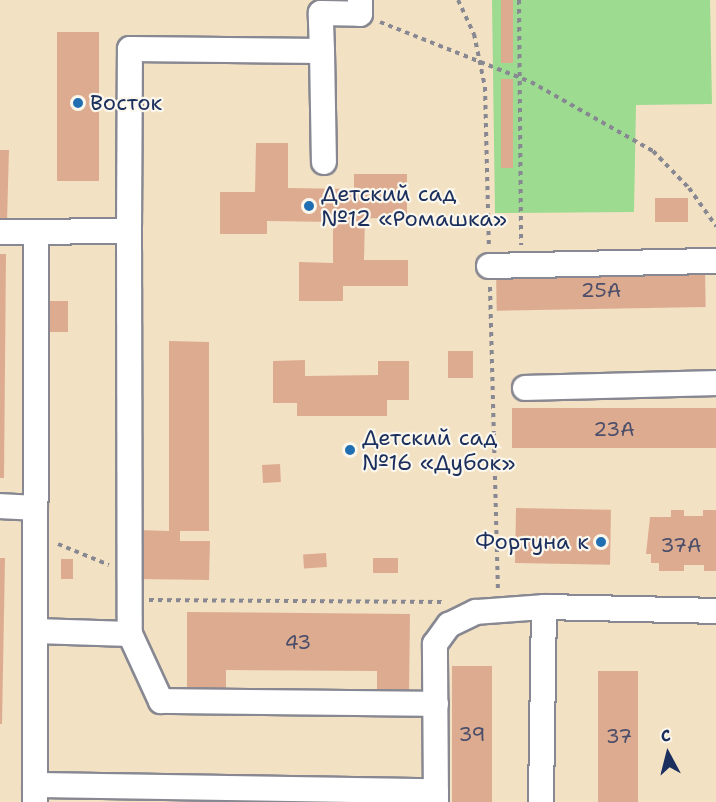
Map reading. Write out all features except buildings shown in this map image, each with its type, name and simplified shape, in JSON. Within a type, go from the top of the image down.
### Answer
[{"type":"lane","points":[[324,162],[321,13],[360,7]]},
{"type":"lane","points":[[322,51],[130,49],[130,634],[161,700],[436,704]]},
{"type":"lane","points":[[0,232],[129,231]]},
{"type":"lane","points":[[36,232],[35,794],[436,796],[435,644],[449,625],[476,612],[544,607],[716,611]]},
{"type":"lane","points":[[489,266],[716,261]]},
{"type":"lane","points":[[525,388],[716,383]]},
{"type":"lane","points":[[0,507],[35,508]]},
{"type":"lane","points":[[541,802],[544,607]]},
{"type":"lane","points":[[35,631],[130,634]]},
{"type":"path","points":[[458,0],[474,34],[484,87],[498,602]]},
{"type":"path","points":[[519,0],[522,265]]},
{"type":"path","points":[[360,7],[520,78],[653,151],[689,188],[716,226]]},
{"type":"path","points":[[35,532],[114,568]]},
{"type":"path","points":[[130,600],[451,602]]},
{"type":"green space","points":[[492,0],[710,0],[712,104],[636,105],[634,212],[495,213]]},
{"type":"place","name":"Восток","points":[[78,103]]},
{"type":"place","name":"Детский сад №12 «Ромашка»","points":[[309,206]]},
{"type":"place","name":"Детский сад №16 «Дубок»","points":[[350,450]]},
{"type":"place","name":"Фортуна к","points":[[601,542]]}]
